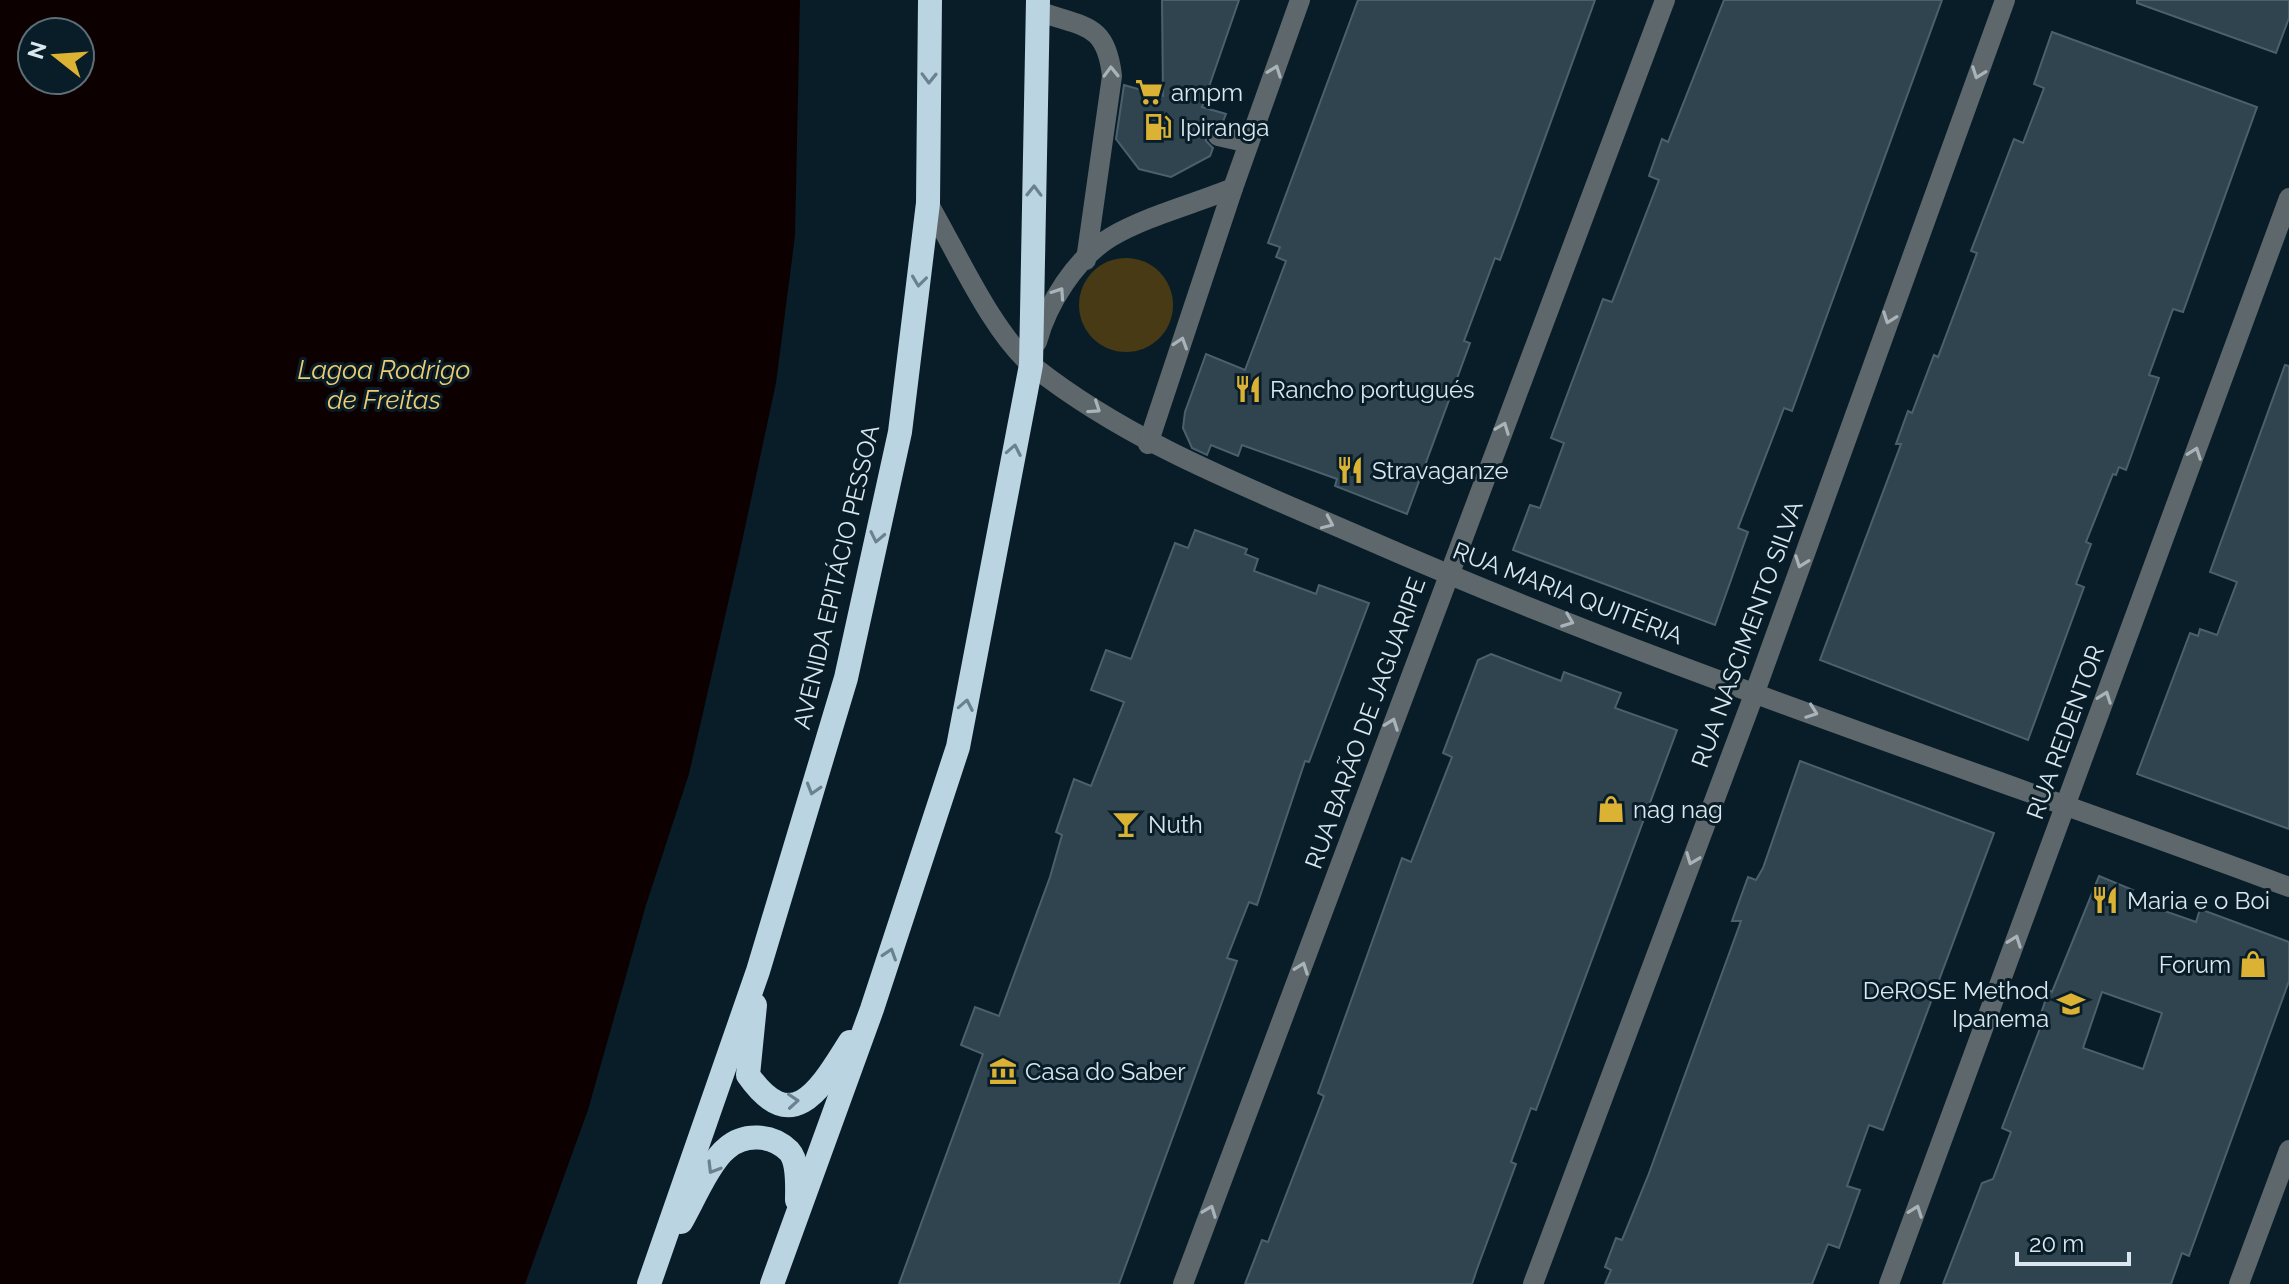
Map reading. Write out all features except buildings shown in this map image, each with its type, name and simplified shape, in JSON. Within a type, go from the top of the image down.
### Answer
[{"type":"highway","name":"AVENIDA EPITÁCIO PESSOA","points":[[653,1273],[758,971],[853,647],[900,432],[928,203],[930,0]]},
{"type":"highway","points":[[772,1284],[872,1009],[958,747],[1031,365],[1038,5]]},
{"type":"highway","points":[[758,971],[748,1075],[760,1092],[773,1102],[802,1103],[817,1094],[872,1009]]},
{"type":"highway","points":[[653,1273],[724,1149],[743,1138],[759,1137],[790,1152],[796,1165],[796,1218]]},
{"type":"street","points":[[1148,444],[1233,188],[1300,0]]},
{"type":"street","name":"RUA BARÃO DE JAGUARIPE","points":[[1183,1284],[1665,0]]},
{"type":"street","name":"RUA NASCIMENTO SILVA","points":[[1533,1284],[1755,692],[2005,0]]},
{"type":"street","points":[[1038,5],[1097,33],[1109,46],[1113,109],[1086,260]]},
{"type":"street","points":[[1218,136],[1249,143]]},
{"type":"street","points":[[1031,365],[1043,317],[1074,271],[1110,238],[1233,188]]},
{"type":"street","name":"RUA REDENTOR","points":[[1889,1284],[2289,198]]},
{"type":"street","name":"RUA MARIA QUITÉRIA","points":[[928,203],[992,313],[1031,365],[1148,444],[1447,575],[1755,692],[2289,887]]},
{"type":"street","points":[[2239,1284],[2289,1150]]},
{"type":"shaded area","points":[[1126,258],[1144,262],[1159,272],[1169,287],[1173,305],[1169,323],[1159,338],[1144,348],[1126,352],[1108,348],[1093,338],[1083,323],[1079,305],[1083,287],[1093,272],[1108,262]]},
{"type":"water","name":"Lagoa Rodrigo de Freitas","points":[[0,0],[800,0],[795,236],[776,383],[689,774],[646,905],[588,1110],[525,1284],[0,1284]]},
{"type":"place","name":"ampm","points":[[1149,92]]},
{"type":"place","name":"Ipiranga","points":[[1158,127]]},
{"type":"place","name":"Rancho portugués","points":[[1248,389]]},
{"type":"place","name":"Stravaganze","points":[[1350,470]]},
{"type":"place","name":"nag nag","points":[[1611,809]]},
{"type":"place","name":"Nuth","points":[[1126,824]]},
{"type":"place","name":"Maria e o Boi","points":[[2105,900]]},
{"type":"place","name":"Forum","points":[[2253,964]]},
{"type":"place","name":"DeROSE Method Ipanema","points":[[2071,1004]]},
{"type":"place","name":"Casa do Saber","points":[[1003,1071]]}]
